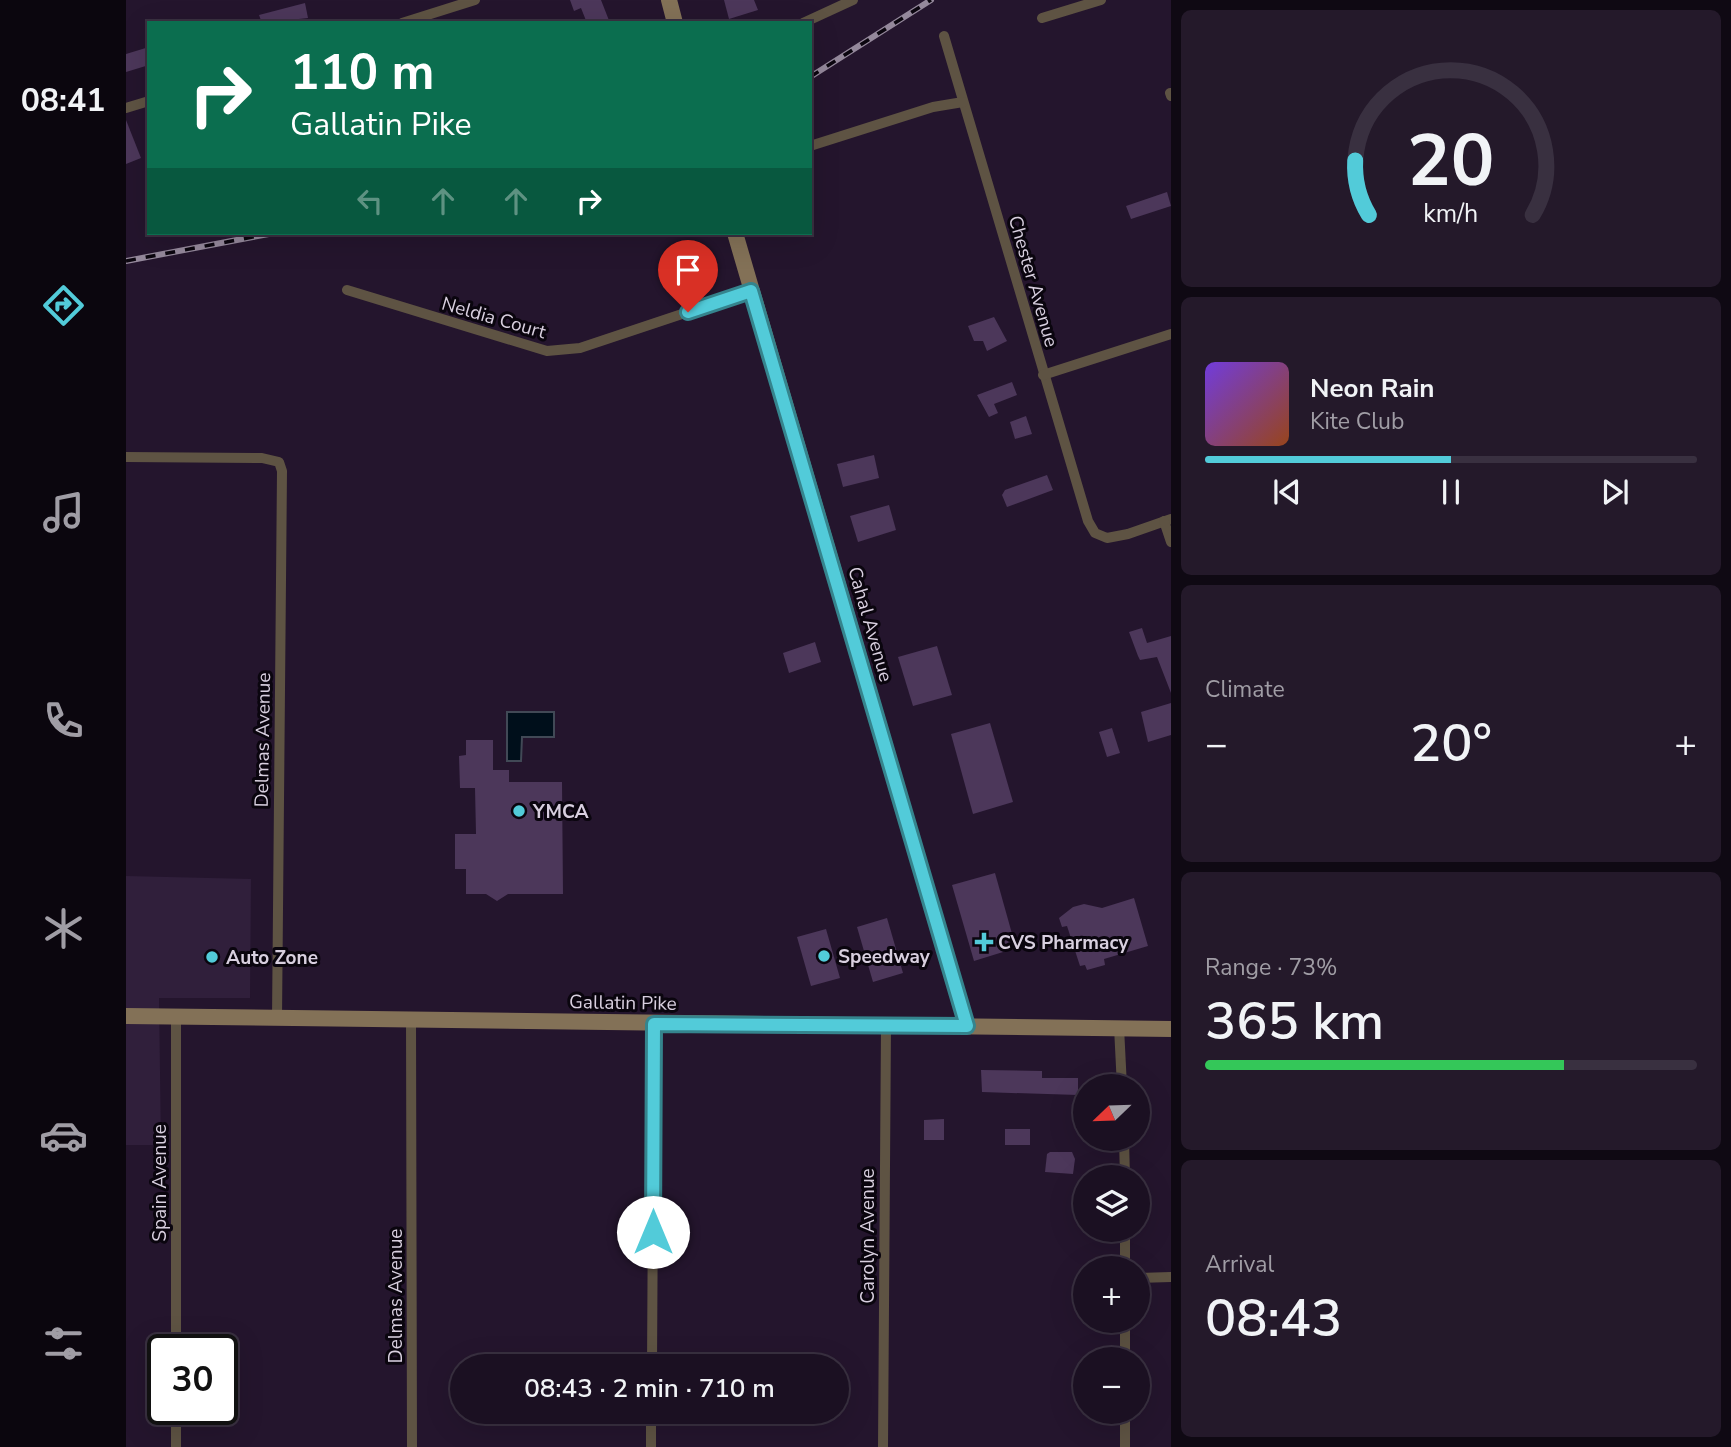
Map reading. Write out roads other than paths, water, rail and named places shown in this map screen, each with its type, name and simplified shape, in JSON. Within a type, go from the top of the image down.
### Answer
[{"type":"main road","points":[[668,0],[674,21]]},
{"type":"main road","name":"Cahal Avenue","points":[[736,235],[967,1026]]},
{"type":"main road","name":"Gallatin Pike","points":[[126,1016],[277,1020],[411,1019],[654,1024],[1171,1028]]},
{"type":"street","points":[[408,21],[475,0]]},
{"type":"street","points":[[807,21],[853,0]]},
{"type":"street","points":[[1042,18],[1101,0]]},
{"type":"street","name":"Chester Avenue","points":[[944,36],[1088,522],[1095,534],[1107,538],[1128,534],[1168,520]]},
{"type":"street","points":[[126,108],[147,102]]},
{"type":"street","points":[[812,145],[933,107],[963,102]]},
{"type":"street","name":"Neldia Court","points":[[347,290],[547,351],[580,348],[751,291]]},
{"type":"street","points":[[1043,375],[1171,334]]},
{"type":"street","name":"Delmas Avenue","points":[[126,457],[261,458],[279,462],[282,471],[277,1020]]},
{"type":"street","points":[[1168,520],[1171,542]]},
{"type":"street","name":"Spain Avenue","points":[[176,1016],[176,1334]]},
{"type":"street","name":"Delmas Avenue","points":[[411,1019],[412,1447]]},
{"type":"street","points":[[652,1354],[654,1024]]},
{"type":"street","name":"Carolyn Avenue","points":[[883,1447],[886,1026]]},
{"type":"street","points":[[1119,1027],[1121,1074]]},
{"type":"street","points":[[1150,1278],[1171,1277]]},
{"type":"street","points":[[651,1447],[652,1424]]},
{"type":"street","points":[[1125,1424],[1125,1447]]},
{"type":"street","points":[[176,1425],[176,1447]]},
{"type":"water","points":[[507,712],[554,712],[554,737],[522,737],[521,761],[507,761]]},
{"type":"railway","points":[[812,76],[931,0]]},
{"type":"railway","points":[[126,261],[263,235]]},
{"type":"place","name":"YMCA","points":[[519,811]]},
{"type":"place","name":"CVS Pharmacy","points":[[984,942]]},
{"type":"place","name":"Speedway","points":[[824,956]]},
{"type":"place","name":"Auto Zone","points":[[212,957]]}]
